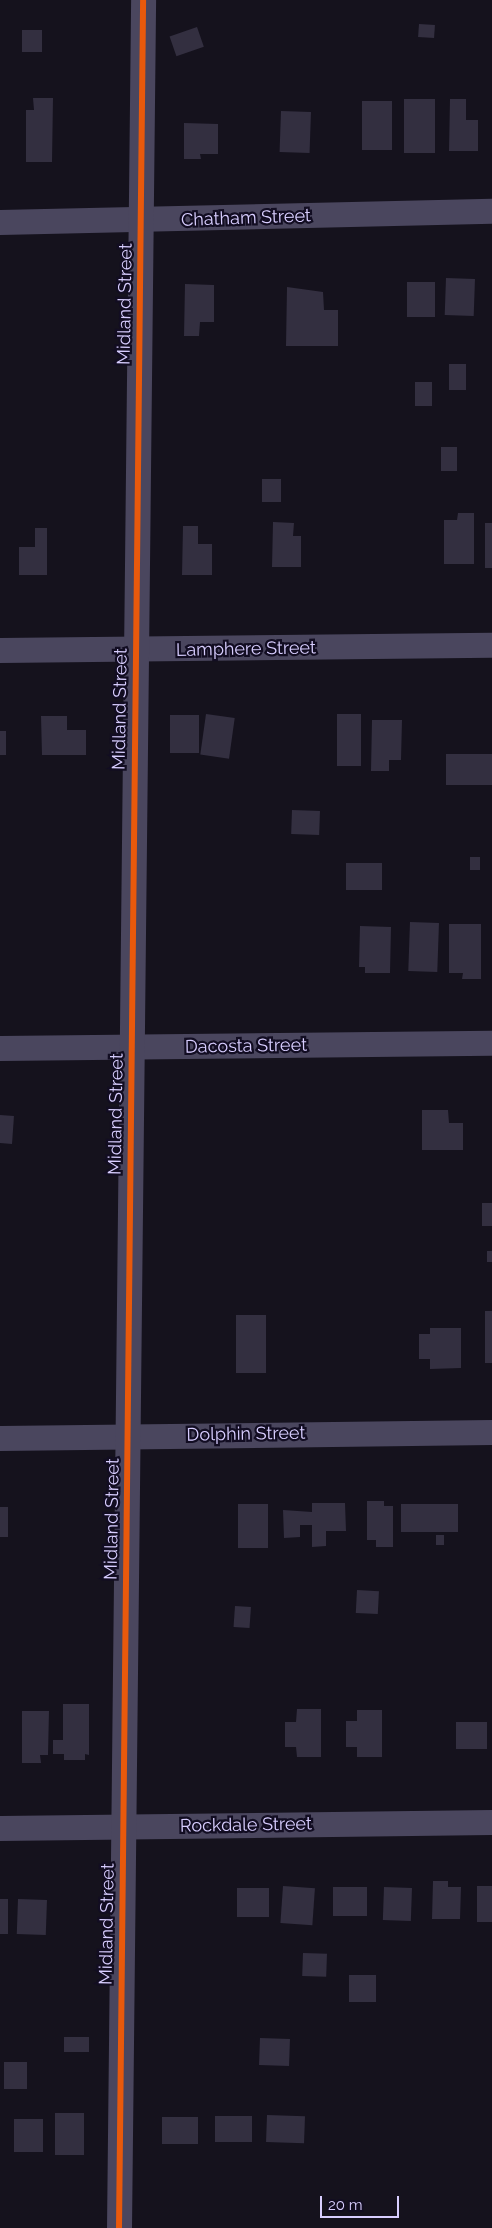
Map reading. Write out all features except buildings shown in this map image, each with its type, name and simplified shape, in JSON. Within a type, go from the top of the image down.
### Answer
[{"type":"street","name":"Midland Street","points":[[119,2228],[144,0]]},
{"type":"street","name":"Chatham Street","points":[[0,222],[141,221],[492,211]]},
{"type":"street","name":"Lamphere Street","points":[[0,650],[136,651],[492,645]]},
{"type":"street","name":"Dacosta Street","points":[[0,1048],[492,1043]]},
{"type":"street","name":"Dolphin Street","points":[[0,1438],[492,1432]]},
{"type":"street","name":"Rockdale Street","points":[[0,1828],[492,1822]]},
{"type":"cycle path","points":[[119,2228],[143,0]]}]
